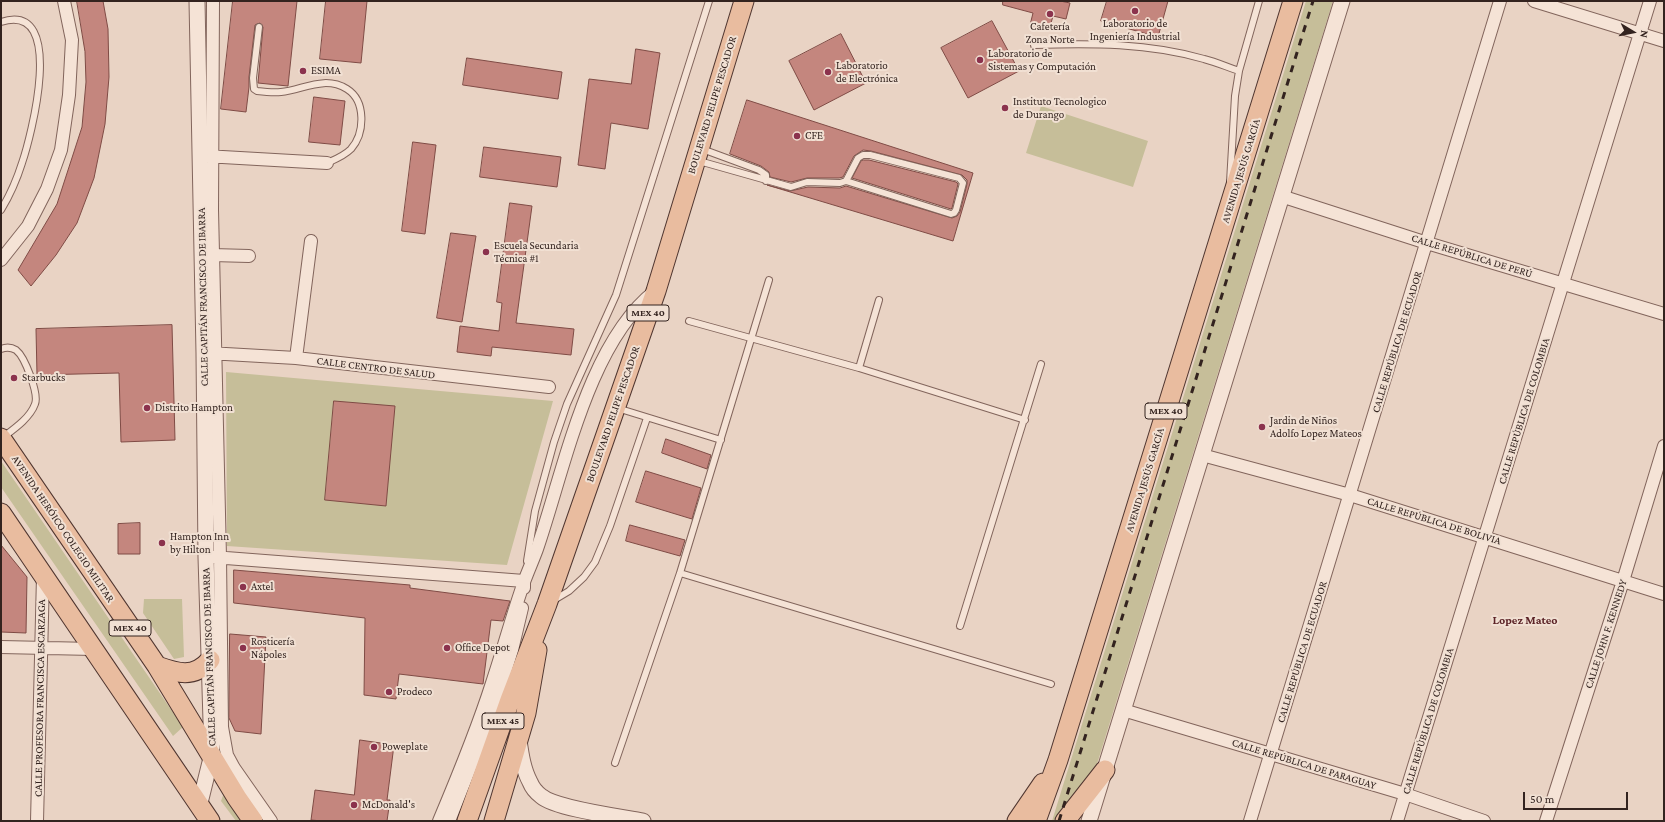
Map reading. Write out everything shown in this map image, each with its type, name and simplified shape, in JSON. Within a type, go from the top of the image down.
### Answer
[{"type":"main road","name":"BOULEVARD FELIPE PESCADOR","points":[[467,821],[510,700],[541,622],[656,290],[744,1]]},
{"type":"main road","name":"AVENIDA JESÚS GARCÍA","points":[[1036,821],[1058,760],[1293,1]]},
{"type":"main road","name":"AVENIDA HERÓICO COLEGIO MILITAR","points":[[1,438],[157,666],[212,754],[237,798],[253,821]]},
{"type":"main road","points":[[1,513],[203,816]]},
{"type":"main road","name":"MEX 40","points":[[494,821],[519,740],[533,681],[541,622]]},
{"type":"main road","points":[[157,666],[178,672],[188,673],[204,668],[210,660]]},
{"type":"main road","points":[[1017,821],[1058,760]]},
{"type":"main road","points":[[1065,821],[1105,770]]},
{"type":"street","points":[[1,260],[28,226],[47,189],[61,150],[69,95],[72,40],[64,1]]},
{"type":"street","name":"CALLE CAPITÁN FRANCISCO DE IBARRA","points":[[197,1],[206,156],[213,557],[210,660],[212,754],[203,816]]},
{"type":"street","points":[[209,353],[212,255],[206,156],[213,1]]},
{"type":"street","points":[[1089,821],[1342,1]]},
{"type":"street","name":"CALLE REPÚBLICA DE ECUADOR","points":[[1250,821],[1500,1]]},
{"type":"street","points":[[1534,1],[1664,41]]},
{"type":"street","name":"CALLE REPÚBLICA DE COLOMBIA","points":[[1397,821],[1650,1]]},
{"type":"street","points":[[206,156],[327,163]]},
{"type":"street","name":"CALLE REPÚBLICA DE PERÚ","points":[[1281,196],[1427,243],[1664,314]]},
{"type":"street","points":[[296,358],[311,241]]},
{"type":"street","points":[[212,255],[249,256]]},
{"type":"street","points":[[438,821],[462,766],[490,690],[524,581],[542,535],[584,402],[598,370],[621,328],[644,300],[656,290]]},
{"type":"street","name":"CALLE CENTRO DE SALUD","points":[[209,353],[296,358],[549,387]]},
{"type":"street","name":"CALLE JOHN F. KENNEDY","points":[[1546,821],[1623,581],[1664,446]]},
{"type":"street","name":"CALLE REPÚBLICA DE BOLIVIA","points":[[1202,455],[1350,495],[1664,594]]},
{"type":"street","points":[[271,821],[234,768],[224,745],[213,557],[524,581]]},
{"type":"street","name":"CALLE PROFESORA FRANCISCA ESCARZAGA","points":[[37,821],[43,574]]},
{"type":"street","points":[[449,821],[483,738],[506,669],[521,615],[524,581]]},
{"type":"street","points":[[1,647],[93,649]]},
{"type":"street","name":"CALLE REPÚBLICA DE PARAGUAY","points":[[1124,710],[1405,794],[1484,821]]},
{"type":"street","points":[[519,740],[523,765],[530,783],[542,797],[557,804],[577,809],[643,821]]},
{"type":"lane","points":[[524,581],[535,511],[554,442],[567,404],[616,296],[709,1]]},
{"type":"lane","points":[[1231,202],[1230,158],[1238,72],[1259,1]]},
{"type":"lane","points":[[1,22],[16,16],[28,19],[33,23],[37,30],[41,64],[36,110],[31,133],[16,179],[1,210]]},
{"type":"lane","points":[[259,27],[253,78],[254,89],[262,92],[281,93],[314,83],[329,84],[346,89],[358,102],[361,111],[361,124],[358,138],[352,148],[327,163]]},
{"type":"lane","points":[[1034,45],[1082,43],[1127,45],[1171,51],[1205,59],[1238,72]]},
{"type":"lane","points":[[697,154],[766,180],[791,187],[807,182],[840,183],[846,180],[858,158],[863,155],[870,155],[959,178],[963,183],[956,210],[951,214],[846,180]]},
{"type":"lane","points":[[697,154],[759,170],[766,175],[766,180]]},
{"type":"lane","points":[[615,763],[680,573],[769,280]]},
{"type":"lane","points":[[859,368],[879,300]]},
{"type":"lane","points":[[690,321],[859,368],[1025,420]]},
{"type":"lane","points":[[1,349],[9,348],[20,354],[33,383],[36,396],[32,410],[1,438]]},
{"type":"lane","points":[[960,626],[1025,420],[1041,364]]},
{"type":"lane","points":[[616,407],[721,440]]},
{"type":"lane","points":[[547,604],[569,591],[595,562],[610,526],[647,418]]},
{"type":"lane","points":[[680,573],[1051,684]]},
{"type":"shaded area","points":[[1306,1],[1333,1],[1097,764],[1057,821],[1052,821]]},
{"type":"shaded area","points":[[1041,106],[1148,141],[1133,187],[1026,153]]},
{"type":"shaded area","points":[[226,372],[553,401],[507,565],[227,546]]},
{"type":"shaded area","points":[[1,461],[183,727],[173,736],[1,487]]},
{"type":"shaded area","points":[[144,599],[182,599],[184,657],[174,659],[143,613]]},
{"type":"shaded area","points":[[225,790],[247,821],[236,821],[221,801]]},
{"type":"building","points":[[77,1],[103,1],[108,29],[109,77],[105,124],[94,178],[77,223],[56,255],[31,286],[18,270],[57,204],[82,127],[86,82],[85,52]]},
{"type":"building","points":[[233,1],[297,1],[288,86],[258,83],[263,27],[260,23],[255,25],[246,112],[221,109]]},
{"type":"building","points":[[326,1],[367,1],[361,63],[320,59]]},
{"type":"building","name":"Cafetería Zona Norte","points":[[1003,1],[1060,1],[1070,3],[1066,19],[1053,16],[1049,30],[1030,25],[1033,13],[1003,5]]},
{"type":"building","name":"Laboratorio de Ingeniería Industrial","points":[[1107,1],[1168,1],[1158,37],[1101,21]]},
{"type":"building","name":"Laboratorio de Sistemas y Computación","points":[[992,21],[1019,71],[968,98],[941,48]]},
{"type":"building","name":"Laboratorio de Electrónica","points":[[841,34],[866,83],[814,110],[789,61]]},
{"type":"building","points":[[636,49],[660,53],[648,129],[611,123],[605,169],[578,165],[589,79],[631,84]]},
{"type":"building","points":[[467,58],[562,72],[558,99],[463,85]]},
{"type":"building","points":[[314,97],[345,101],[340,145],[309,142]]},
{"type":"building","name":"CFE","points":[[747,100],[973,173],[953,241],[767,185],[790,191],[808,187],[840,188],[846,186],[952,218],[957,216],[960,212],[967,184],[967,180],[962,175],[863,150],[854,156],[843,177],[807,178],[791,182],[770,177],[769,172],[761,166],[730,154]]},
{"type":"building","points":[[413,142],[436,145],[425,234],[402,231]]},
{"type":"building","points":[[484,147],[561,157],[557,187],[480,177]]},
{"type":"building","points":[[864,160],[956,182],[958,184],[952,208],[951,209],[852,178],[861,161]]},
{"type":"building","points":[[510,203],[532,206],[516,323],[574,329],[571,355],[492,347],[491,356],[457,352],[460,326],[499,331],[502,303],[497,302]]},
{"type":"building","points":[[451,233],[476,236],[462,322],[437,318]]},
{"type":"building","name":"Distrito Hampton","points":[[172,325],[175,440],[121,442],[119,373],[37,375],[36,329]]},
{"type":"building","points":[[334,401],[395,406],[386,506],[325,500]]},
{"type":"building","points":[[666,439],[711,455],[707,469],[662,453]]},
{"type":"building","points":[[646,471],[701,488],[692,519],[636,502]]},
{"type":"building","points":[[140,523],[140,554],[118,554],[118,524]]},
{"type":"building","points":[[630,525],[685,540],[680,556],[626,541]]},
{"type":"building","points":[[1,545],[27,577],[26,633],[1,632]]},
{"type":"building","points":[[234,570],[410,585],[410,588],[510,601],[503,621],[491,620],[483,684],[399,674],[396,699],[364,695],[365,618],[234,603]]},
{"type":"building","points":[[230,634],[266,637],[261,734],[235,731],[229,718]]},
{"type":"building","points":[[360,740],[394,745],[387,800],[390,800],[387,821],[311,820],[315,790],[354,795]]},
{"type":"railway","points":[[1059,821],[1313,1]]},
{"type":"place","name":"Laboratorio de Ingeniería Industrial","points":[[1135,11]]},
{"type":"place","name":"Cafetería Zona Norte","points":[[1050,14]]},
{"type":"place","name":"Laboratorio de Sistemas y Computación","points":[[980,60]]},
{"type":"place","name":"ESIMA","points":[[303,71]]},
{"type":"place","name":"Laboratorio de Electrónica","points":[[828,72]]},
{"type":"place","name":"Instituto Tecnologico de Durango","points":[[1005,108]]},
{"type":"place","name":"CFE","points":[[797,136]]},
{"type":"place","name":"Escuela Secundaria Técnica #1","points":[[486,252]]},
{"type":"place","name":"Starbucks","points":[[14,378]]},
{"type":"place","name":"Distrito Hampton","points":[[147,408]]},
{"type":"place","name":"Jardin de Niños Adolfo Lopez Mateos","points":[[1262,427]]},
{"type":"place","name":"Hampton Inn by Hilton","points":[[162,543]]},
{"type":"place","name":"Axtel","points":[[243,587]]},
{"type":"place","name":"Rosticería Nápoles","points":[[243,648]]},
{"type":"place","name":"Office Depot","points":[[447,648]]},
{"type":"place","name":"Prodeco","points":[[389,692]]},
{"type":"place","name":"Poweplate","points":[[374,747]]},
{"type":"place","name":"McDonald's","points":[[354,805]]},
{"type":"district","name":"Lopez Mateo","points":[[1525,620]]}]
